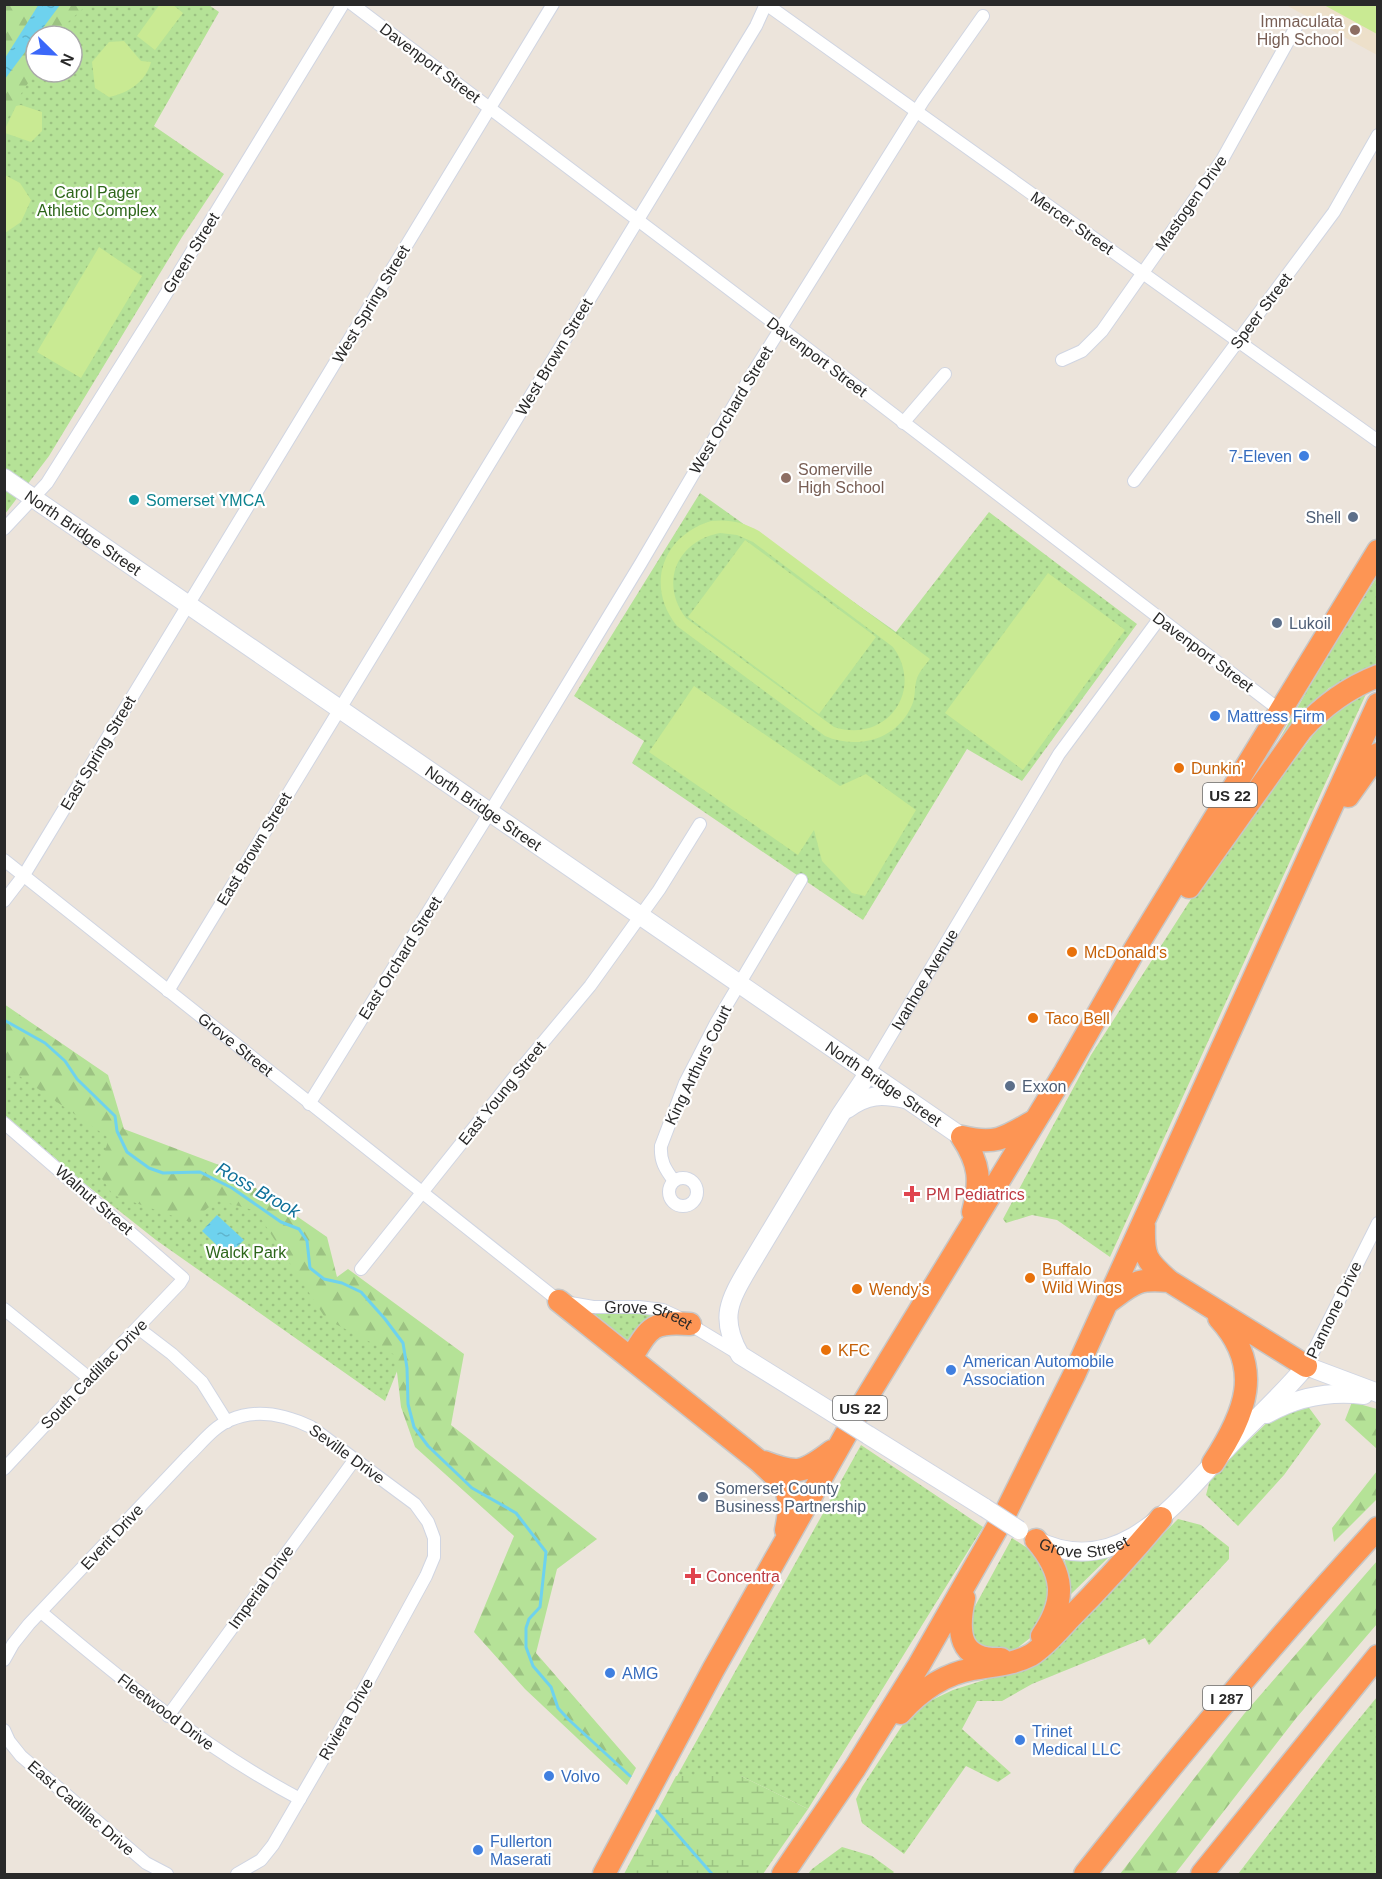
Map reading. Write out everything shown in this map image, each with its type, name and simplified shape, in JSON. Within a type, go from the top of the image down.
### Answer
[{"type":"highway","name":"US 22","points":[[604,1875],[838,1446],[969,1227],[1036,1121],[1135,949],[1377,551]]},
{"type":"highway","points":[[1084,1039],[1291,744],[1317,713],[1336,698],[1377,676]]},
{"type":"highway","points":[[783,1875],[855,1768],[919,1665],[1005,1514],[1057,1411],[1107,1303],[1377,704]]},
{"type":"highway","points":[[1315,844],[1377,754]]},
{"type":"highway","points":[[962,1137],[991,1141],[1003,1138],[1036,1121]]},
{"type":"highway","points":[[962,1137],[978,1170],[978,1193],[969,1227]]},
{"type":"highway","points":[[1144,1221],[1143,1243],[1147,1260],[1169,1281],[1306,1366]]},
{"type":"highway","points":[[1107,1303],[1131,1285],[1145,1279],[1169,1281]]},
{"type":"highway","points":[[559,1301],[759,1461],[783,1484],[790,1507],[784,1542]]},
{"type":"highway","points":[[1208,1306],[1226,1326],[1237,1345],[1243,1359],[1246,1385],[1242,1412],[1213,1463]]},
{"type":"highway","points":[[631,1358],[645,1336],[658,1325],[690,1324]]},
{"type":"highway","points":[[759,1461],[798,1471],[816,1463],[838,1446]]},
{"type":"highway","points":[[855,1768],[915,1697],[937,1682],[973,1669],[1020,1661],[1040,1649],[1086,1602],[1161,1518]]},
{"type":"highway","name":"I 287","points":[[1086,1875],[1168,1768],[1257,1662],[1377,1528]]},
{"type":"highway","points":[[967,1582],[960,1620],[963,1643],[970,1651],[979,1657],[1000,1659],[1011,1658],[1033,1646],[1050,1625],[1058,1598],[1059,1584],[1056,1569],[1049,1556],[1028,1535]]},
{"type":"highway","points":[[1202,1875],[1377,1656]]},
{"type":"street","name":"Green Street","points":[[4,529],[47,483],[161,302],[343,4]]},
{"type":"street","name":"Davenport Street","points":[[352,4],[1281,711]]},
{"type":"street","name":"West Spring Street","points":[[189,603],[553,4]]},
{"type":"street","name":"Mercer Street","points":[[766,4],[1377,441]]},
{"type":"street","name":"West Brown Street","points":[[341,708],[756,26],[766,4]]},
{"type":"street","name":"West Orchard Street","points":[[490,812],[780,328],[916,112],[984,16]]},
{"type":"street","name":"Mastogen Drive","points":[[1062,360],[1082,351],[1102,332],[1222,160],[1296,27]]},
{"type":"street","name":"Speer Street","points":[[1134,482],[1334,212],[1377,135]]},
{"type":"street","points":[[903,423],[945,374]]},
{"type":"street","name":"North Bridge Street","points":[[4,478],[189,603],[962,1137]]},
{"type":"street","name":"East Spring Street","points":[[4,901],[24,875],[189,603]]},
{"type":"street","name":"Ivanhoe Avenue","points":[[740,1355],[732,1340],[728,1325],[729,1309],[736,1288],[841,1114],[869,1072],[1059,754],[1159,619]]},
{"type":"street","name":"East Brown Street","points":[[168,991],[341,708]]},
{"type":"street","name":"East Orchard Street","points":[[309,1104],[490,812]]},
{"type":"street","name":"East Young Street","points":[[361,1269],[519,1071],[583,995],[642,915],[700,824]]},
{"type":"street","name":"Grove Street","points":[[4,860],[559,1301],[605,1308],[652,1308],[676,1316],[985,1509],[1028,1535],[1059,1548],[1095,1551],[1110,1548],[1134,1538],[1161,1518],[1306,1366]]},
{"type":"street","name":"King Arthurs Court","points":[[674,1181],[664,1167],[661,1154],[664,1135],[685,1083],[801,879]]},
{"type":"street","points":[[841,1114],[863,1098],[874,1095],[911,1100]]},
{"type":"street","name":"Walnut Street","points":[[4,1124],[183,1278]]},
{"type":"street","name":"Pannone Drive","points":[[1306,1366],[1377,1223]]},
{"type":"street","name":"South Cadillac Drive","points":[[4,1469],[183,1278]]},
{"type":"street","points":[[4,1309],[89,1378]]},
{"type":"street","points":[[138,1328],[172,1354],[202,1382],[227,1422]]},
{"type":"street","points":[[1306,1366],[1377,1394]]},
{"type":"street","points":[[1245,1429],[1266,1414],[1297,1400],[1346,1392],[1377,1394]]},
{"type":"street","name":"Seville Drive","points":[[227,1422],[250,1415],[277,1414],[312,1427],[416,1504],[428,1522],[434,1538],[434,1548]]},
{"type":"street","name":"Everit Drive","points":[[4,1660],[13,1644],[41,1612],[187,1457],[213,1431],[227,1422]]},
{"type":"street","name":"Imperial Drive","points":[[168,1716],[355,1459]]},
{"type":"street","name":"Riviera Drive","points":[[237,1875],[261,1860],[273,1845],[426,1576],[434,1557],[434,1548]]},
{"type":"street","name":"Fleetwood Drive","points":[[41,1612],[121,1680],[168,1716],[264,1780],[300,1799]]},
{"type":"street","name":"East Cadillac Drive","points":[[4,1730],[9,1741],[21,1756],[146,1863],[167,1875]]},
{"type":"shaded area","name":"Immaculata High School","points":[[1286,5],[1377,5],[1377,55]]},
{"type":"green space","points":[[160,4],[173,5],[183,13],[155,50],[137,36]]},
{"type":"green space","points":[[5,5],[87,5],[67,24],[24,24],[24,84],[27,84],[5,124],[4,24],[6,22]]},
{"type":"green space","name":"Carol Pager Athletic Complex","points":[[60,5],[209,5],[219,12],[154,126],[224,174],[182,237],[49,456],[5,514],[4,79],[24,53],[24,84],[84,84],[84,24],[46,24]]},
{"type":"green space","points":[[1324,5],[1377,5],[1377,34]]},
{"type":"green space","points":[[124,41],[141,61],[151,62],[141,81],[135,86],[109,97],[95,88],[92,62],[109,42]]},
{"type":"green space","points":[[21,105],[42,112],[42,131],[31,142],[5,133],[16,106]]},
{"type":"green space","points":[[5,175],[20,183],[31,200],[21,222],[5,233]]},
{"type":"green space","points":[[99,247],[142,276],[81,378],[37,352]]},
{"type":"green space","points":[[700,493],[896,632],[989,512],[1137,624],[1022,781],[967,749],[863,920],[632,763],[644,741],[574,696]]},
{"type":"green space","points":[[724,520],[742,523],[759,531],[930,659],[917,678],[912,705],[897,727],[887,734],[863,742],[850,742],[825,736],[677,626],[667,611],[662,595],[661,579],[670,550],[694,528],[711,521]],"holes":[[[720,533],[737,535],[753,542],[893,647],[902,664],[905,680],[902,696],[895,710],[884,721],[870,728],[853,730],[834,727],[686,618],[678,605],[674,591],[677,565],[683,554],[705,538]]]},
{"type":"green space","points":[[745,540],[876,637],[819,714],[688,617]]},
{"type":"green space","points":[[1048,573],[1125,630],[1023,770],[945,713]]},
{"type":"green space","points":[[1377,577],[1377,666],[1329,688],[1279,740],[1333,645]]},
{"type":"green space","points":[[694,686],[840,786],[866,774],[916,810],[865,896],[852,893],[822,861],[814,830],[798,855],[649,752]]},
{"type":"green space","points":[[1366,694],[1110,1257],[1057,1220],[1032,1215],[1006,1223],[1003,1219],[1091,1055],[1202,882],[1326,718]]},
{"type":"green space","points":[[4,1004],[108,1075],[124,1129],[227,1168],[327,1237],[337,1277],[348,1269],[464,1354],[451,1425],[597,1539],[557,1569],[536,1653],[636,1768],[627,1785],[525,1689],[474,1632],[514,1536],[415,1447],[401,1407],[395,1355],[326,1319],[256,1211],[218,1200],[190,1222],[113,1195],[98,1173],[109,1138],[5,1066]]},
{"type":"green space","name":"Walck Park","points":[[4,1029],[105,1113],[116,1148],[200,1179],[270,1218],[404,1354],[385,1401],[156,1240],[84,1183],[5,1115]]},
{"type":"green space","points":[[592,1314],[655,1314],[655,1316],[642,1324],[625,1341]]},
{"type":"green space","points":[[1352,1402],[1377,1409],[1377,1449],[1345,1420]]},
{"type":"green space","points":[[1307,1405],[1321,1424],[1284,1475],[1238,1526],[1206,1495],[1211,1476],[1274,1416]]},
{"type":"green space","points":[[861,1445],[983,1527],[808,1809],[741,1776],[677,1776]]},
{"type":"green space","points":[[1377,1471],[1377,1499],[1334,1542],[1332,1528]]},
{"type":"green space","points":[[1178,1519],[1201,1525],[1229,1547],[1229,1559],[1149,1645],[1145,1638],[1032,1684],[1002,1701],[977,1701],[962,1729],[1011,1773],[998,1782],[966,1766],[904,1854],[862,1823],[856,1799],[913,1709],[953,1690],[1034,1664]]},
{"type":"green space","points":[[1012,1538],[1041,1557],[1053,1584],[1039,1631],[1011,1653],[986,1654],[969,1636],[973,1610]]},
{"type":"green space","points":[[1109,1557],[1069,1596],[1065,1560]]},
{"type":"green space","points":[[1377,1561],[1377,1624],[1297,1717],[1175,1874],[1120,1874],[1244,1714]]},
{"type":"green space","points":[[1377,1697],[1377,1874],[1238,1874],[1335,1748]]},
{"type":"green space","points":[[676,1776],[741,1776],[808,1809],[763,1874],[624,1874]]},
{"type":"green space","points":[[842,1847],[872,1856],[894,1872],[892,1874],[808,1874]]},
{"type":"water","points":[[39,4],[60,5],[46,24],[26,24]]},
{"type":"water","points":[[24,28],[24,53],[5,79],[5,58]]},
{"type":"water","points":[[217,1215],[244,1240],[228,1256],[202,1231]]},
{"type":"waterway","name":"Ross Brook","points":[[4,1020],[45,1043],[65,1061],[77,1079],[115,1116],[117,1131],[127,1152],[149,1168],[163,1173],[200,1172],[232,1188],[281,1222],[299,1229],[307,1241],[310,1268],[324,1279],[342,1283],[361,1292],[385,1319],[403,1343],[407,1368],[408,1404],[414,1427],[428,1446],[472,1488],[516,1513],[546,1552],[540,1607],[529,1619],[526,1628],[526,1647],[533,1666],[551,1687],[558,1708],[630,1776]]},
{"type":"waterway","name":"Ross Brook","points":[[657,1811],[712,1874]]},
{"type":"place","name":"Immaculata High School","points":[[1355,30]]},
{"type":"place","name":"7-Eleven","points":[[1304,456]]},
{"type":"place","name":"Somerville High School","points":[[786,478]]},
{"type":"place","name":"Somerset YMCA","points":[[134,500]]},
{"type":"place","name":"Shell","points":[[1353,517]]},
{"type":"place","name":"Lukoil","points":[[1277,623]]},
{"type":"place","name":"Mattress Firm","points":[[1215,716]]},
{"type":"place","name":"Dunkin'","points":[[1179,768]]},
{"type":"place","name":"McDonald's","points":[[1072,952]]},
{"type":"place","name":"Taco Bell","points":[[1033,1018]]},
{"type":"place","name":"Exxon","points":[[1010,1086]]},
{"type":"place","name":"PM Pediatrics","points":[[912,1194]]},
{"type":"place","name":"Buffalo Wild Wings","points":[[1030,1278]]},
{"type":"place","name":"Wendy's","points":[[857,1289]]},
{"type":"place","name":"KFC","points":[[826,1350]]},
{"type":"place","name":"American Automobile Association","points":[[951,1370]]},
{"type":"place","name":"Somerset County Business Partnership","points":[[703,1497]]},
{"type":"place","name":"Concentra","points":[[693,1576]]},
{"type":"place","name":"AMG","points":[[610,1673]]},
{"type":"place","name":"Trinet Medical LLC","points":[[1020,1740]]},
{"type":"place","name":"Volvo","points":[[549,1776]]},
{"type":"place","name":"Fullerton Maserati","points":[[478,1850]]}]
